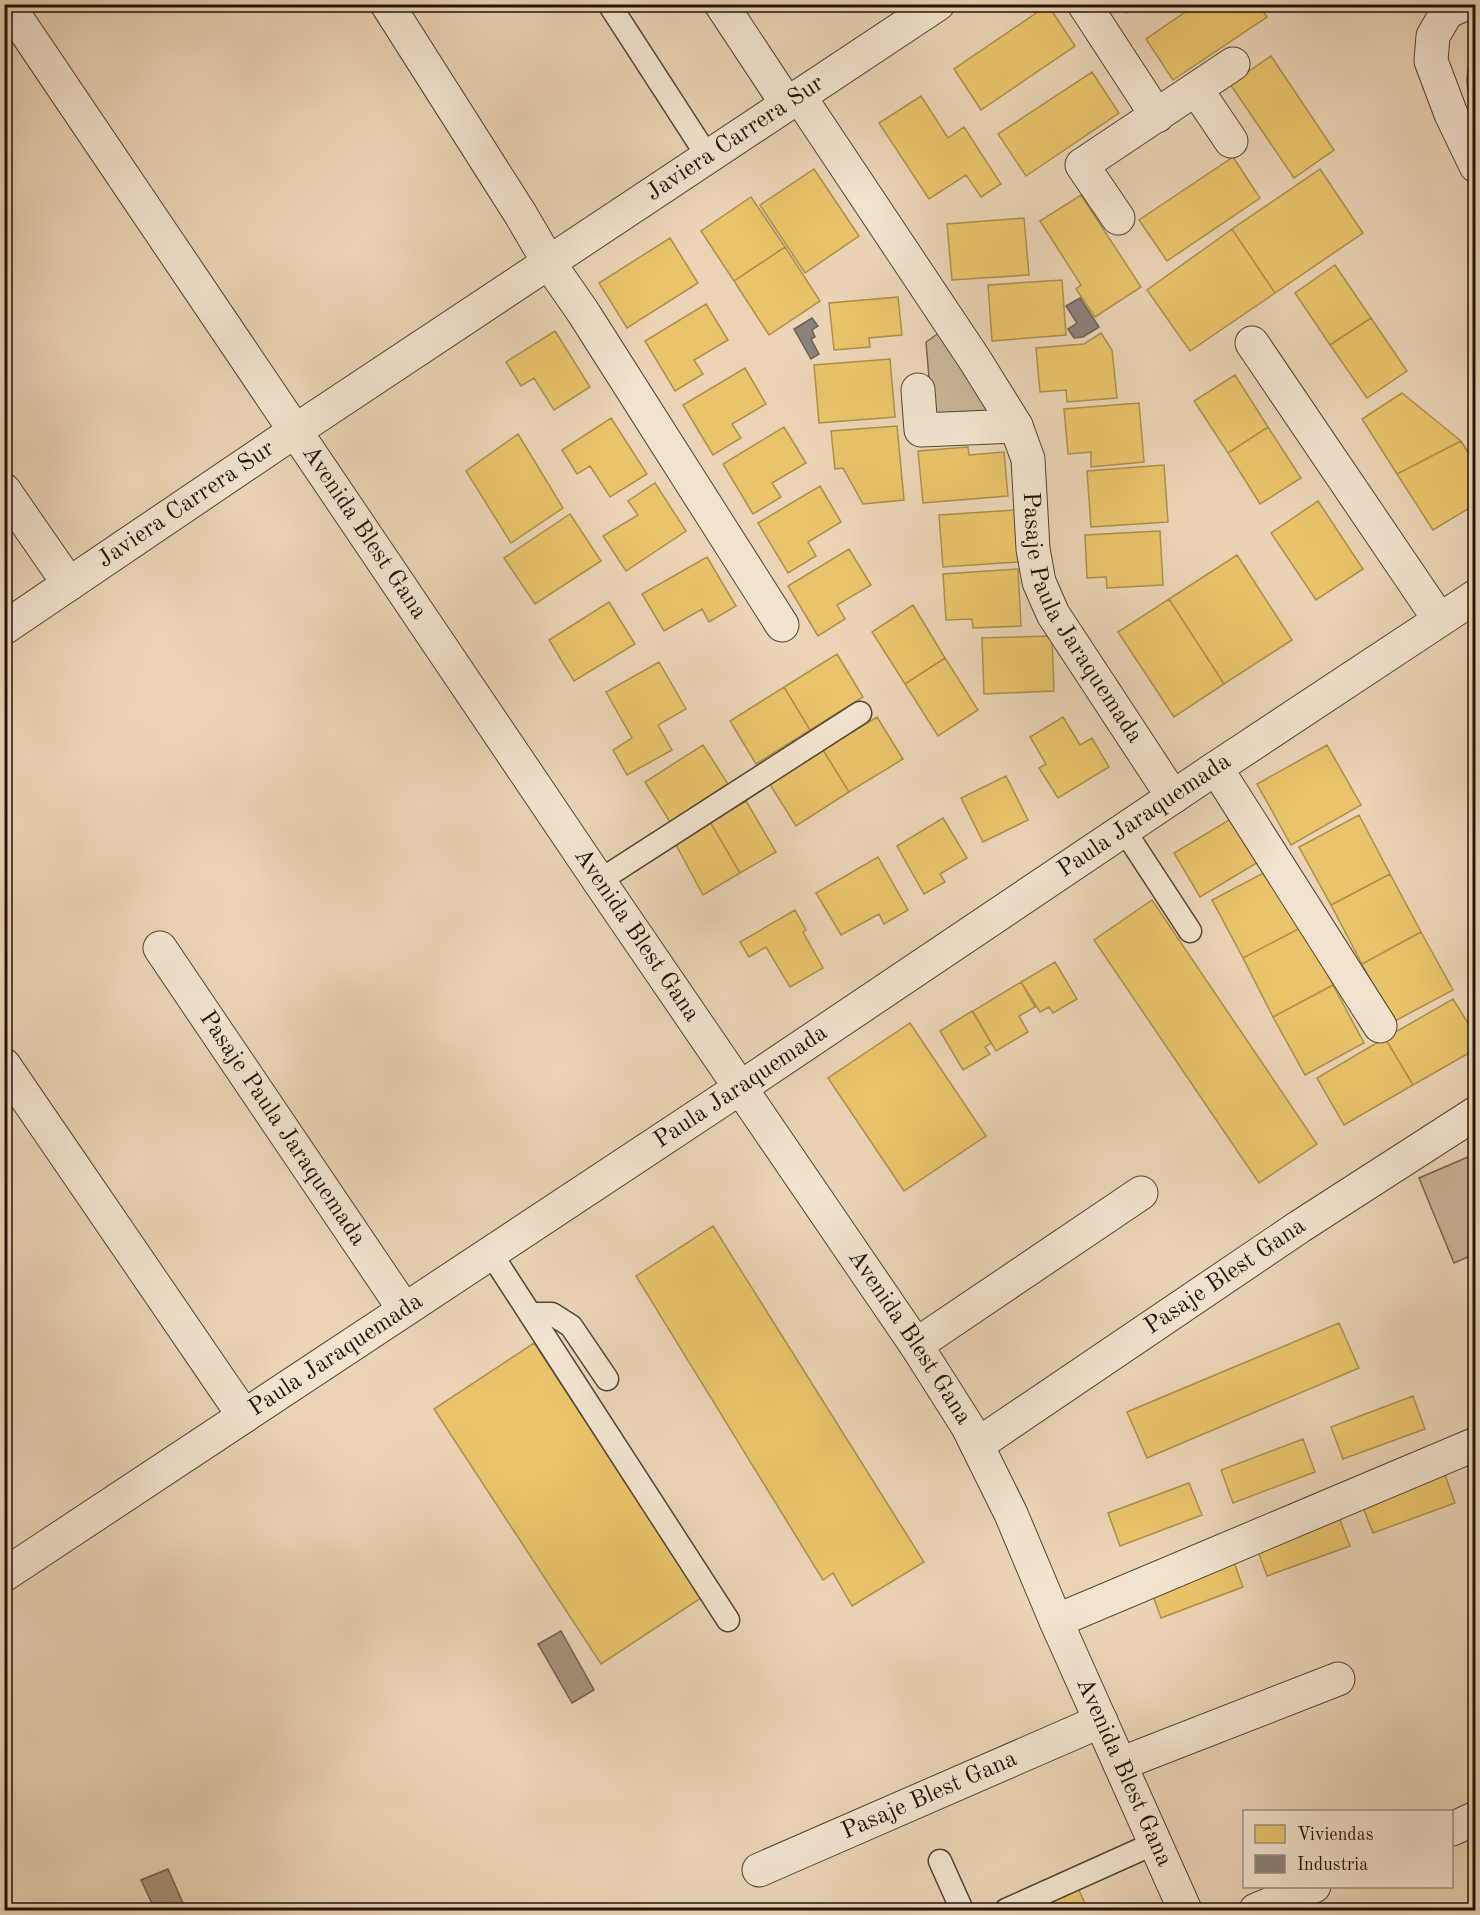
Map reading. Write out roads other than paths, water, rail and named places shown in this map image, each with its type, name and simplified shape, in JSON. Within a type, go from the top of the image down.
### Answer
[{"type":"street","points":[[387,4],[549,263],[583,312],[782,625]]},
{"type":"street","name":"Pasaje Paula Jaraquemada","points":[[721,4],[793,100],[975,360],[1016,426],[1028,459],[1033,549],[1039,582],[1053,614],[1173,797]]},
{"type":"street","points":[[1084,4],[1157,116]]},
{"type":"street","points":[[1465,4],[1447,12],[1433,36],[1431,61],[1451,114],[1476,166]]},
{"type":"street","name":"Javiera Carrera Sur","points":[[4,628],[927,8]]},
{"type":"street","name":"Avenida Blest Gana","points":[[9,16],[295,431],[916,1345],[968,1427],[1011,1514],[1185,1911]]},
{"type":"street","points":[[1118,218],[1082,165],[1233,64]]},
{"type":"street","points":[[1196,89],[1231,141]]},
{"type":"street","points":[[1252,343],[1439,619]]},
{"type":"street","points":[[918,390],[921,430],[1016,426]]},
{"type":"street","points":[[4,490],[69,585]]},
{"type":"street","name":"Paula Jaraquemada","points":[[4,1575],[740,1088],[1476,596]]},
{"type":"street","points":[[1216,768],[1380,1026]]},
{"type":"street","name":"Pasaje Paula Jaraquemada","points":[[160,948],[404,1309]]},
{"type":"street","points":[[4,1065],[244,1416]]},
{"type":"street","name":"Pasaje Blest Gana","points":[[977,1444],[1299,1227],[1476,1113]]},
{"type":"street","points":[[916,1345],[1141,1193]]},
{"type":"street","points":[[1056,1621],[1476,1444]]},
{"type":"street","points":[[1120,1764],[1338,1679]]},
{"type":"street","name":"Pasaje Blest Gana","points":[[759,1870],[1101,1721]]},
{"type":"street","points":[[1453,1828],[1476,1818]]},
{"type":"street","points":[[1256,1911],[1312,1888]]},
{"type":"lane","points":[[609,4],[708,157]]},
{"type":"lane","points":[[599,881],[860,713]]},
{"type":"lane","points":[[1125,830],[1190,931]]},
{"type":"lane","points":[[490,1252],[728,1620]]},
{"type":"lane","points":[[530,1314],[552,1314],[572,1326],[607,1379]]},
{"type":"lane","points":[[1006,1911],[1155,1843]]},
{"type":"lane","points":[[940,1861],[962,1911]]}]
